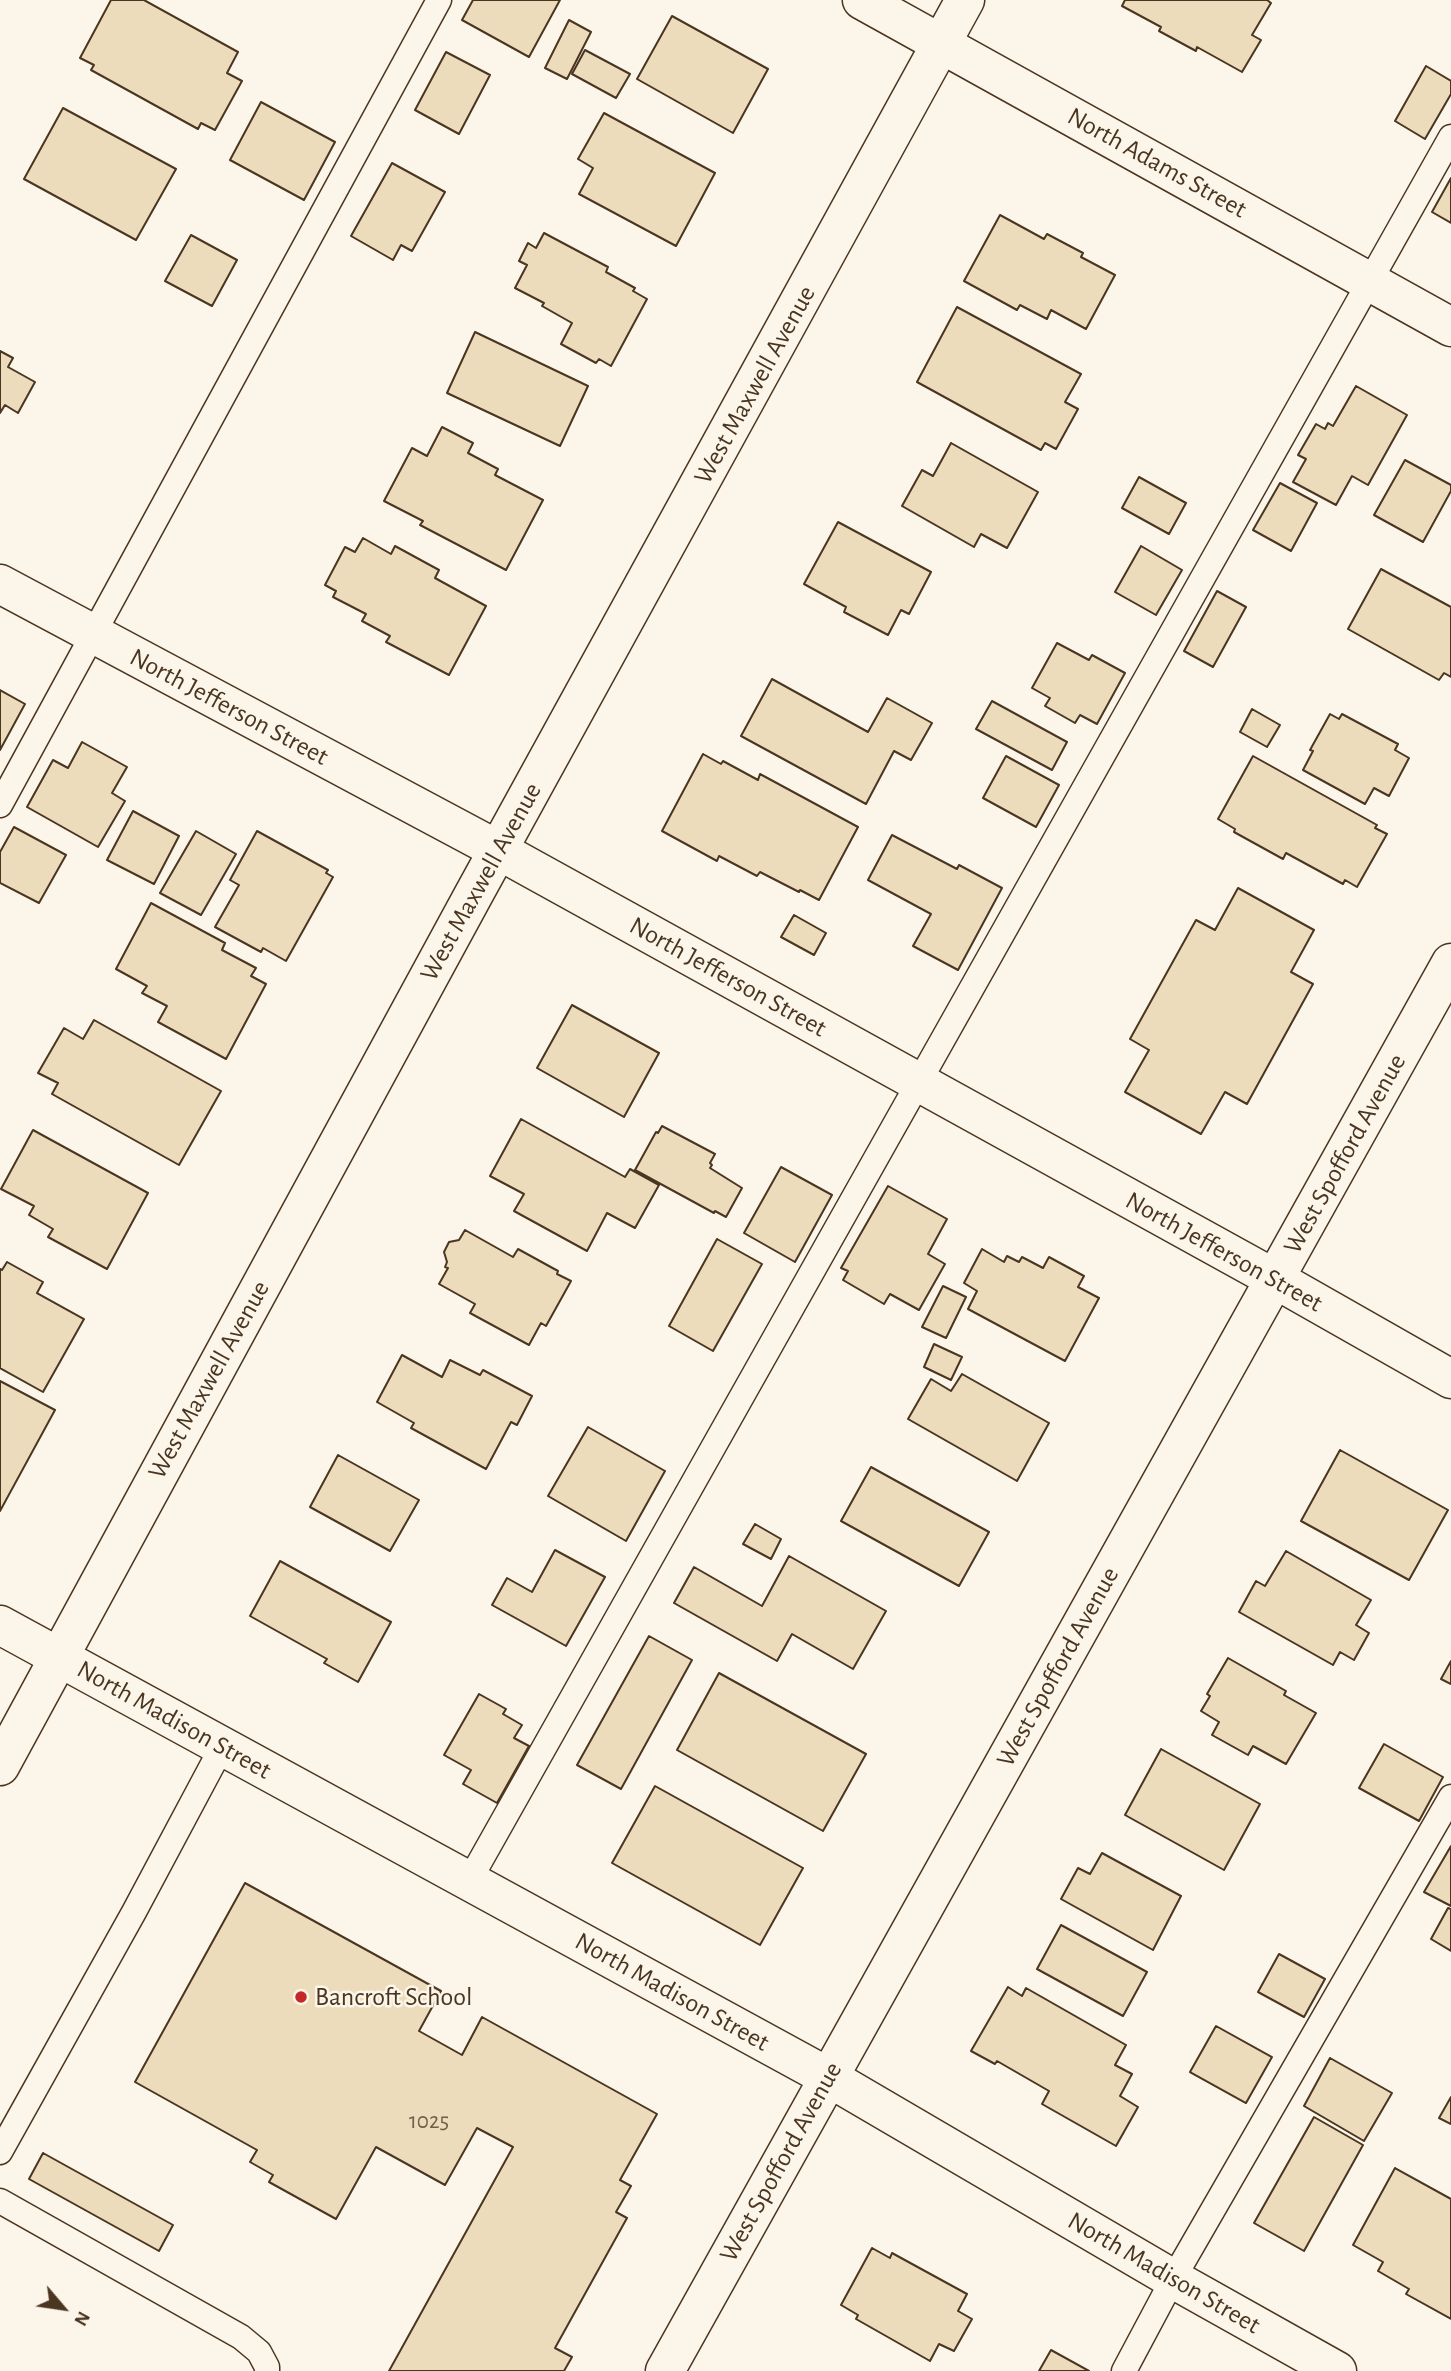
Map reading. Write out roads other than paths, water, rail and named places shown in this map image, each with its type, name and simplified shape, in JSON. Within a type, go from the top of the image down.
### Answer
[{"type":"street","name":"North Adams Street","points":[[862,0],[1451,327]]},
{"type":"street","name":"West Maxwell Avenue","points":[[0,1766],[498,850],[965,0]]},
{"type":"street","name":"North Jefferson Street","points":[[0,584],[498,850],[1451,1379]]},
{"type":"street","name":"West Spofford Avenue","points":[[665,2371],[1451,963]]},
{"type":"street","name":"North Madison Street","points":[[0,1625],[828,2077],[1173,2279],[1337,2371]]},
{"type":"lane","points":[[0,805],[439,0]]},
{"type":"lane","points":[[469,1881],[1451,137]]},
{"type":"lane","points":[[0,2152],[134,1912],[222,1747]]},
{"type":"lane","points":[[1124,2371],[1173,2279],[1451,1797]]},
{"type":"lane","points":[[0,2202],[242,2337],[259,2352],[267,2371]]},
{"type":"place","name":"Bancroft School","points":[[301,1997]]}]
